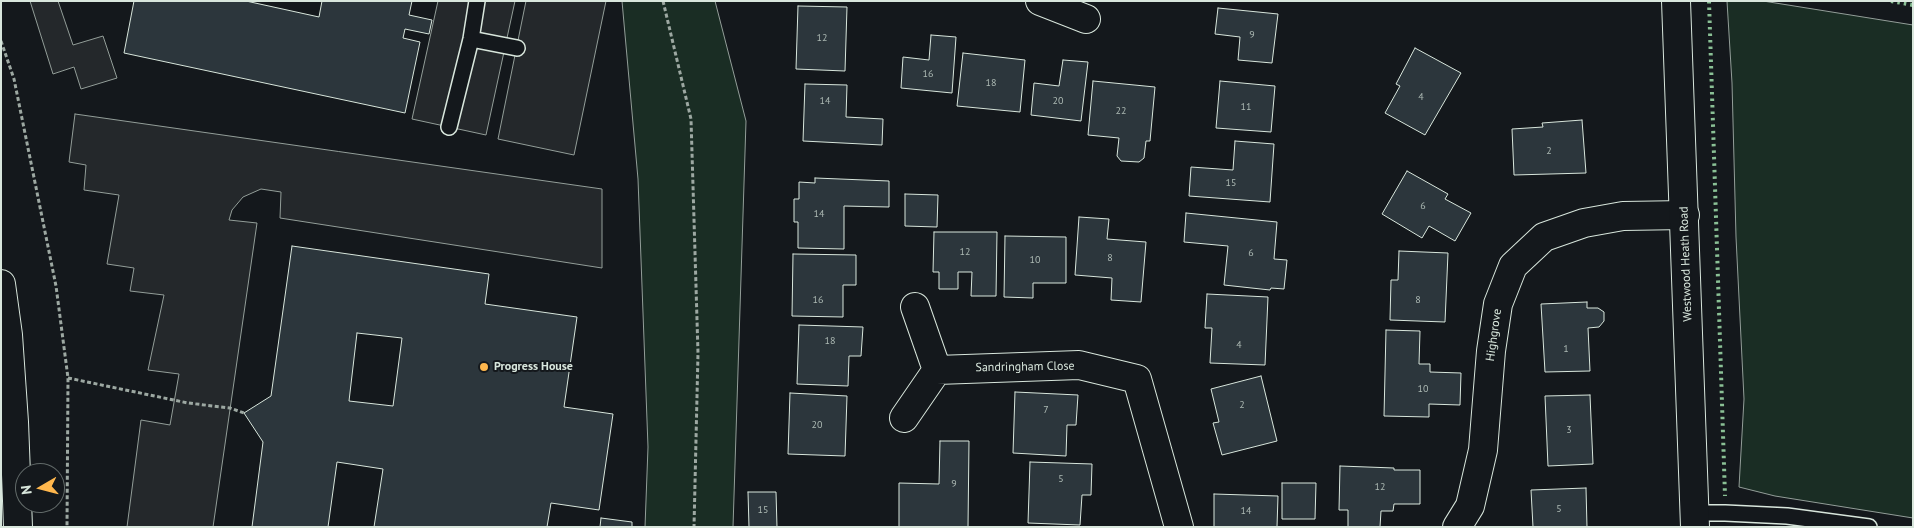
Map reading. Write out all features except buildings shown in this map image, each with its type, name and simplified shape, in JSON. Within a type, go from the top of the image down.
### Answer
[{"type":"street","points":[[1040,1],[1086,19]]},
{"type":"street","name":"Westwood Heath Road","points":[[1676,1],[1695,520]]},
{"type":"street","name":"Highgrove","points":[[1457,527],[1470,506],[1483,450],[1491,351],[1498,304],[1513,266],[1544,237],[1584,223],[1623,216],[1685,215]]},
{"type":"street","points":[[1,284],[8,335],[18,527]]},
{"type":"street","points":[[904,418],[937,370],[915,307]]},
{"type":"street","name":"Sandringham Close","points":[[937,370],[1079,365],[1137,379],[1179,527]]},
{"type":"lane","points":[[448,127],[471,39],[477,1]]},
{"type":"lane","points":[[471,39],[517,48]]},
{"type":"lane","points":[[1695,520],[1787,516],[1870,527]]},
{"type":"path","points":[[663,1],[691,119],[698,353],[694,527]]},
{"type":"path","points":[[1,41],[14,79],[56,286],[68,378],[67,527]]},
{"type":"path","points":[[68,378],[188,403],[230,408],[244,413]]},
{"type":"green space","points":[[622,1],[715,1],[746,121],[733,527],[645,527],[648,447],[638,179]]},
{"type":"green space","points":[[1727,1],[1763,1],[1913,25],[1913,518],[1775,496],[1739,487],[1744,399]]},
{"type":"shaded area","points":[[30,1],[58,1],[73,45],[103,36],[117,78],[81,89],[74,67],[53,74]]},
{"type":"shaded area","points":[[438,1],[515,1],[486,135],[412,119]]},
{"type":"shaded area","points":[[526,1],[606,1],[574,155],[498,139]]},
{"type":"shaded area","points":[[75,114],[602,189],[602,268],[280,218],[281,192],[261,189],[243,197],[232,210],[229,220],[257,223],[213,527],[127,527],[141,420],[170,425],[179,374],[148,370],[164,295],[130,291],[134,268],[107,264],[119,195],[84,190],[86,165],[69,162]]},
{"type":"hedge","points":[[1709,1],[1725,496]]},
{"type":"hedge","points":[[1891,1],[1913,5]]},
{"type":"place","name":"Progress House","points":[[484,367]]}]
